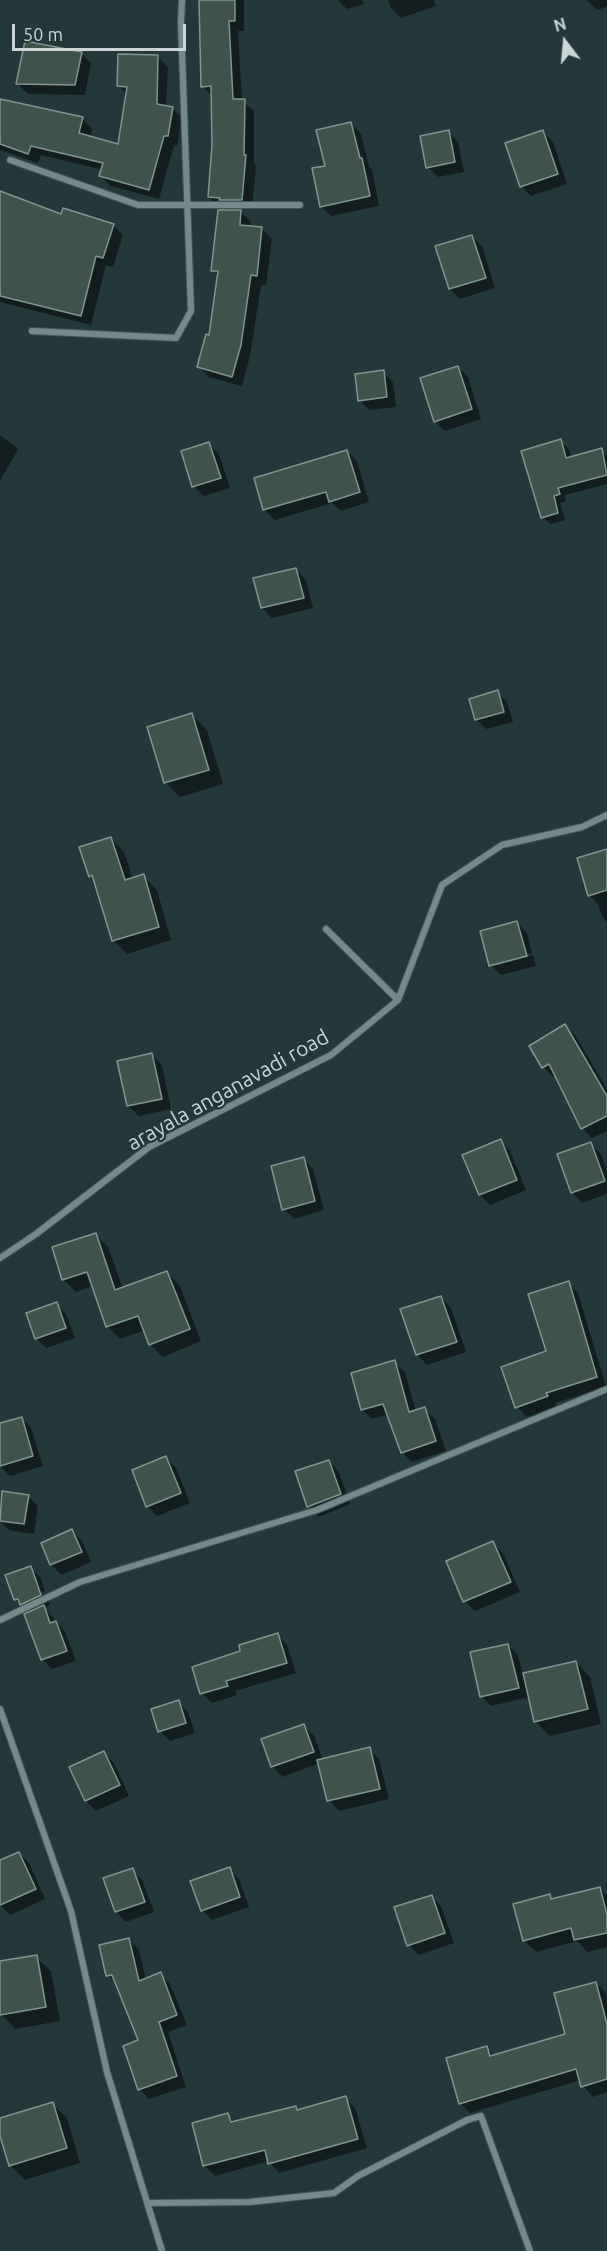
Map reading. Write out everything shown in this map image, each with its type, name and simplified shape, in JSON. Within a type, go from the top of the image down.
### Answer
[{"type":"street","points":[[32,331],[176,338],[191,311],[182,0]]},
{"type":"street","points":[[10,160],[138,205],[300,204]]},
{"type":"street","points":[[326,929],[398,1000],[442,885],[502,845],[582,827],[607,814]]},
{"type":"street","name":"arayala anganavadi road","points":[[0,1258],[36,1234],[149,1147],[331,1054],[398,1000]]},
{"type":"street","points":[[0,1620],[80,1582],[317,1510],[607,1389]]},
{"type":"street","points":[[0,1709],[71,1911],[107,2072],[162,2251]]},
{"type":"street","points":[[148,2203],[250,2202],[334,2193],[358,2176],[467,2120],[481,2116],[530,2251]]},
{"type":"building","points":[[199,0],[235,0],[235,21],[229,21],[233,99],[245,99],[244,155],[246,155],[242,200],[219,200],[220,198],[208,197],[212,145],[211,86],[201,87]]},
{"type":"building","points":[[25,41],[82,52],[75,85],[16,84]]},
{"type":"building","points":[[118,54],[158,55],[157,104],[173,107],[168,136],[164,136],[149,190],[99,176],[103,163],[31,146],[28,154],[0,144],[0,99],[83,117],[79,133],[118,144],[127,87],[117,86]]},
{"type":"building","points":[[351,122],[370,196],[320,207],[312,168],[325,166],[316,130]]},
{"type":"building","points":[[449,130],[455,162],[426,168],[420,136]]},
{"type":"building","points":[[543,130],[558,174],[520,187],[505,143]]},
{"type":"building","points":[[0,191],[61,214],[63,208],[114,224],[103,258],[96,256],[81,316],[0,296]]},
{"type":"building","points":[[218,210],[241,210],[240,225],[262,227],[257,276],[251,275],[241,345],[232,377],[197,367],[206,334],[209,335],[218,271],[211,271]]},
{"type":"building","points":[[472,235],[486,278],[449,289],[435,246]]},
{"type":"building","points":[[458,366],[472,409],[434,422],[420,378]]},
{"type":"building","points":[[384,370],[387,397],[358,401],[355,374]]},
{"type":"building","points":[[561,439],[566,458],[602,448],[607,475],[558,488],[560,494],[554,496],[558,513],[541,518],[521,451]]},
{"type":"building","points":[[209,442],[221,478],[192,487],[181,451]]},
{"type":"building","points":[[347,450],[360,492],[329,502],[326,492],[263,510],[254,478]]},
{"type":"building","points":[[296,568],[304,598],[261,608],[253,578]]},
{"type":"building","points":[[498,690],[504,712],[475,720],[469,699]]},
{"type":"building","points":[[192,713],[209,770],[164,783],[147,727]]},
{"type":"building","points":[[111,837],[125,880],[144,874],[159,927],[112,941],[92,875],[89,877],[79,847]]},
{"type":"building","points":[[607,849],[607,890],[588,896],[577,858]]},
{"type":"building","points":[[517,921],[527,956],[489,966],[480,931]]},
{"type":"building","points":[[565,1024],[607,1096],[607,1116],[581,1129],[549,1064],[542,1068],[529,1046]]},
{"type":"building","points":[[152,1053],[162,1099],[127,1106],[117,1061]]},
{"type":"building","points":[[501,1139],[517,1180],[479,1195],[462,1155]]},
{"type":"building","points":[[591,1142],[605,1181],[571,1193],[557,1154]]},
{"type":"building","points":[[304,1157],[315,1201],[282,1210],[271,1166]]},
{"type":"building","points":[[96,1233],[115,1290],[167,1271],[190,1329],[149,1345],[138,1316],[106,1327],[87,1272],[62,1280],[52,1247]]},
{"type":"building","points":[[569,1281],[597,1377],[546,1393],[548,1396],[515,1408],[501,1367],[546,1351],[528,1294]]},
{"type":"building","points":[[441,1296],[457,1342],[416,1355],[400,1309]]},
{"type":"building","points":[[57,1302],[66,1328],[35,1339],[26,1313]]},
{"type":"building","points":[[395,1360],[409,1412],[425,1407],[436,1441],[401,1453],[383,1404],[361,1410],[351,1373]]},
{"type":"building","points":[[22,1417],[33,1456],[0,1466],[0,1423]]},
{"type":"building","points":[[166,1456],[181,1493],[146,1507],[132,1470]]},
{"type":"building","points":[[329,1460],[341,1494],[307,1507],[295,1471]]},
{"type":"building","points":[[2,1491],[29,1495],[24,1524],[0,1521]]},
{"type":"building","points":[[72,1529],[82,1552],[50,1565],[41,1543]]},
{"type":"building","points":[[493,1541],[511,1582],[463,1602],[446,1561]]},
{"type":"building","points":[[31,1566],[41,1595],[20,1605],[18,1599],[14,1600],[5,1575]]},
{"type":"building","points":[[44,1605],[50,1623],[56,1621],[67,1651],[41,1660],[24,1614]]},
{"type":"building","points":[[278,1633],[287,1663],[226,1681],[228,1686],[200,1694],[192,1667],[240,1651],[239,1645]]},
{"type":"building","points":[[508,1644],[519,1688],[480,1697],[470,1652]]},
{"type":"building","points":[[576,1661],[588,1709],[534,1722],[523,1673]]},
{"type":"building","points":[[179,1700],[186,1723],[158,1732],[151,1709]]},
{"type":"building","points":[[304,1724],[314,1752],[271,1767],[261,1739]]},
{"type":"building","points":[[370,1747],[380,1789],[327,1801],[317,1760]]},
{"type":"building","points":[[104,1751],[120,1785],[85,1801],[69,1767]]},
{"type":"building","points":[[19,1852],[36,1889],[0,1905],[0,1860]]},
{"type":"building","points":[[230,1867],[240,1897],[201,1911],[190,1881]]},
{"type":"building","points":[[133,1868],[145,1902],[115,1912],[103,1878]]},
{"type":"building","points":[[600,1887],[607,1915],[607,1933],[574,1940],[571,1928],[523,1941],[513,1904],[550,1894],[551,1899]]},
{"type":"building","points":[[432,1895],[445,1933],[407,1946],[394,1907]]},
{"type":"building","points":[[129,1938],[139,1981],[161,1972],[177,2015],[159,2022],[177,2076],[138,2090],[123,2046],[138,2040],[112,1975],[106,1976],[99,1945]]},
{"type":"building","points":[[37,1955],[46,2007],[0,2015],[0,1961]]},
{"type":"building","points":[[596,1982],[607,2024],[607,2079],[581,2087],[576,2069],[459,2104],[446,2058],[487,2046],[490,2056],[565,2034],[554,1993]]},
{"type":"building","points":[[346,2096],[358,2139],[268,2164],[265,2150],[203,2166],[192,2123],[228,2113],[231,2122],[296,2106],[297,2110]]},
{"type":"building","points":[[53,2102],[67,2148],[9,2166],[0,2136],[0,2118]]}]
